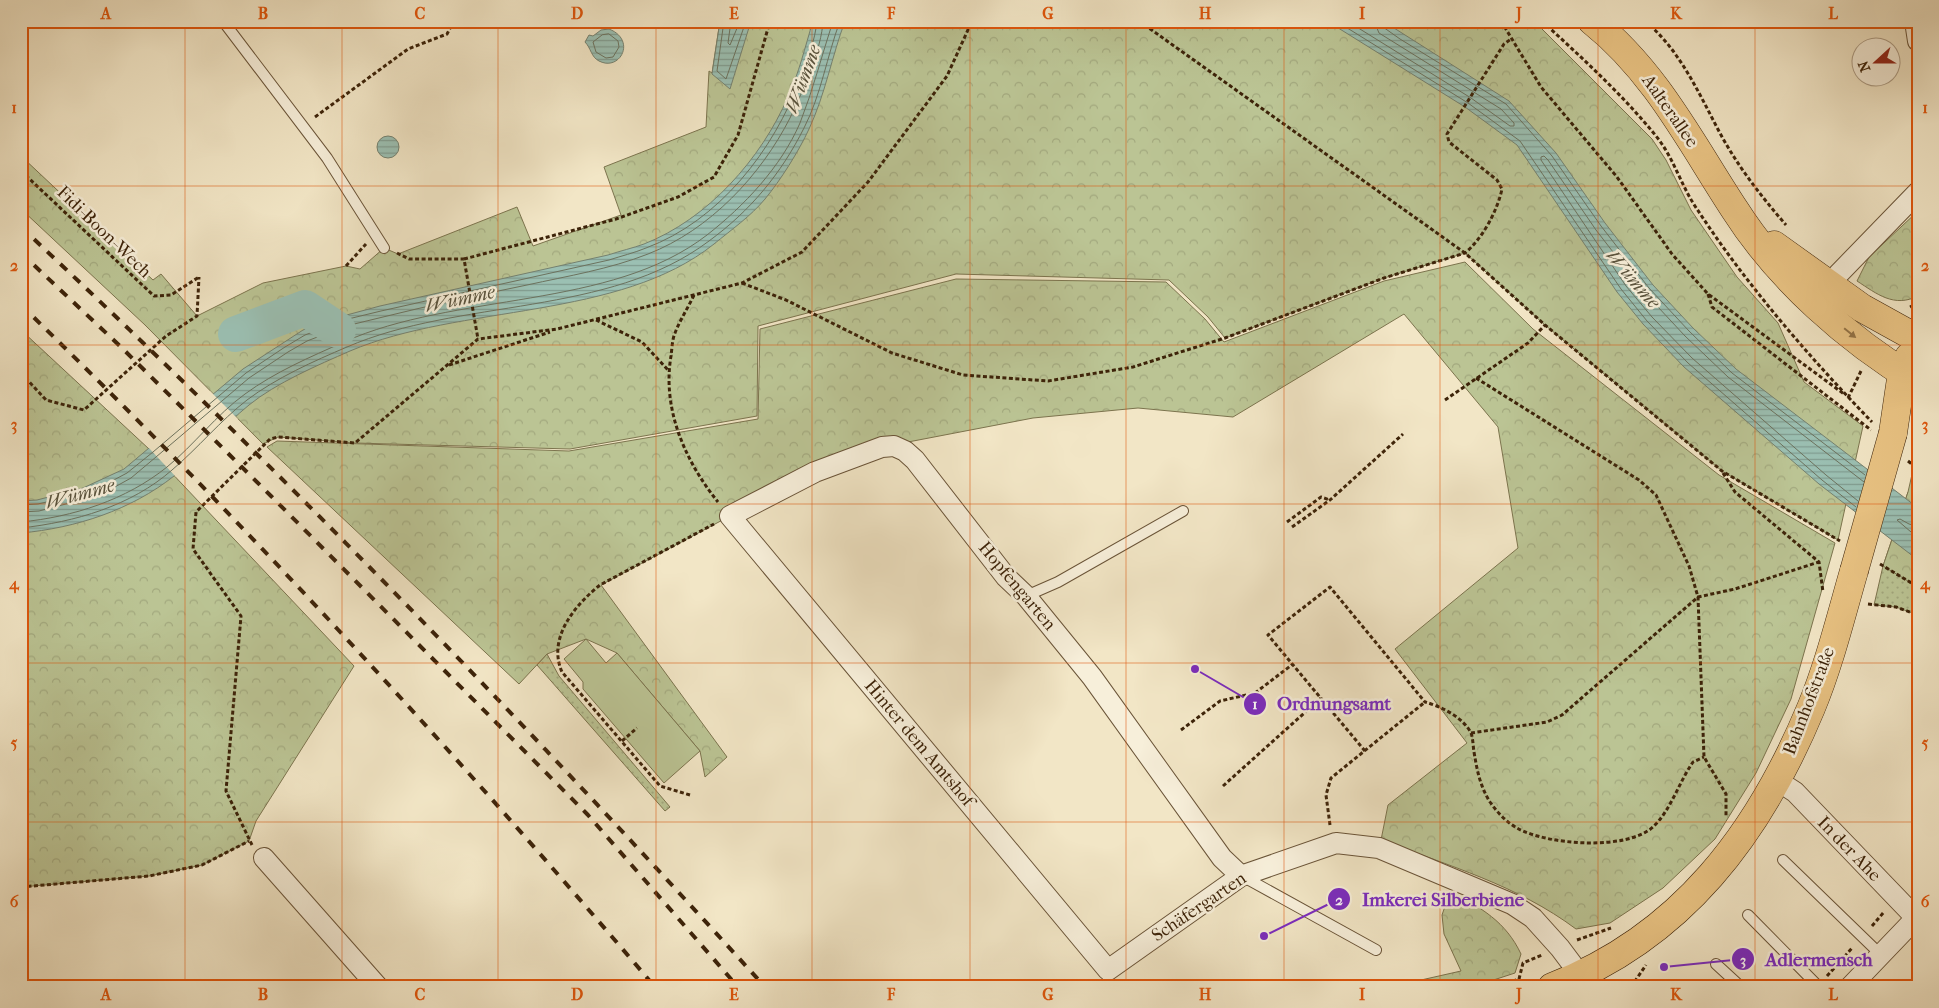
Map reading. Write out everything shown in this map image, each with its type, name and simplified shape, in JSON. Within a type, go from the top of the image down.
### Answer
[{"type":"main road","name":"Aalterallee","points":[[1592,21],[1636,62],[1666,101],[1735,211],[1772,262],[1820,292],[1862,308],[1918,339]]},
{"type":"main road","name":"Aalterallee","points":[[1820,292],[1912,380]]},
{"type":"main road","points":[[1912,380],[1918,339]]},
{"type":"main road","name":"Bahnhofstraße","points":[[1552,987],[1583,981],[1675,913],[1714,872],[1746,833],[1778,781],[1811,707],[1865,566],[1881,431],[1912,380]]},
{"type":"street","points":[[1915,21],[1918,41]]},
{"type":"street","points":[[1820,292],[1918,192]]},
{"type":"street","name":"Hopfengarten","points":[[730,516],[815,472],[882,447],[894,446],[905,451],[915,460],[1006,577],[1026,596],[1092,677],[1222,858],[1240,876]]},
{"type":"street","name":"Hinter dem Amtshof","points":[[730,516],[1108,970]]},
{"type":"street","name":"In der Ahe","points":[[1778,781],[1795,792],[1917,919]]},
{"type":"street","name":"Schäfergarten","points":[[1108,970],[1240,876],[1336,843],[1379,848],[1512,904],[1533,918],[1560,948],[1583,981]]},
{"type":"street","points":[[264,858],[378,987]]},
{"type":"street","points":[[1850,987],[1880,954],[1917,919]]},
{"type":"lane","points":[[224,21],[344,182],[384,248]]},
{"type":"lane","points":[[1026,596],[1058,582],[1183,511]]},
{"type":"lane","points":[[1783,860],[1880,954]]},
{"type":"lane","points":[[1240,876],[1376,950]]},
{"type":"lane","points":[[1748,915],[1819,987]]},
{"type":"lane","points":[[1716,964],[1741,987]]},
{"type":"path","points":[[303,126],[408,49],[447,34],[454,21]]},
{"type":"path","points":[[384,248],[409,259],[464,259],[616,219],[678,197],[714,177],[738,135],[770,21]]},
{"type":"path","points":[[446,366],[557,329],[742,283],[802,252],[868,182],[947,76],[972,21]]},
{"type":"path","points":[[1139,21],[1465,253],[1545,325],[1722,471],[1845,544]]},
{"type":"path","points":[[1501,21],[1542,87],[1616,178],[1672,254],[1708,294],[1848,398]]},
{"type":"path","points":[[1542,21],[1605,78],[1658,138],[1672,159],[1695,207],[1741,272],[1848,398],[1881,431]]},
{"type":"path","points":[[1645,21],[1656,31],[1690,74],[1721,136],[1752,186],[1788,226]]},
{"type":"path","points":[[742,283],[786,300],[892,353],[963,375],[1048,381],[1133,367],[1225,338],[1384,278],[1465,253],[1474,246],[1495,211],[1502,189],[1497,180],[1449,142],[1447,134],[1504,44],[1511,39]]},
{"type":"path","name":"Fidi-Boon-Wech","points":[[21,172],[154,296],[171,295],[199,277],[197,316],[160,342],[84,410],[46,400],[21,373]]},
{"type":"path","points":[[346,266],[375,234]]},
{"type":"path","points":[[464,259],[468,273],[478,339]]},
{"type":"path","points":[[1708,294],[1712,307],[1881,431]]},
{"type":"path","points":[[690,796],[660,786],[562,672],[558,663],[559,639],[568,618],[584,598],[600,586],[730,516],[690,461],[676,428],[670,400],[668,370],[674,335],[694,295]]},
{"type":"path","points":[[596,320],[642,342],[668,370]]},
{"type":"path","points":[[1445,400],[1528,344],[1545,325]]},
{"type":"path","points":[[21,887],[149,876],[202,865],[249,842],[226,791],[240,616],[193,549],[196,512],[270,439],[278,437],[355,443],[478,339],[557,329]]},
{"type":"path","points":[[1848,398],[1860,373]]},
{"type":"path","points":[[1476,378],[1623,470],[1656,495],[1689,566],[1698,597],[1704,757],[1726,794]]},
{"type":"path","points":[[1292,528],[1330,500],[1403,434]]},
{"type":"path","points":[[1904,458],[1918,469]]},
{"type":"path","points":[[1722,471],[1735,492],[1818,562],[1824,598]]},
{"type":"path","points":[[1287,522],[1321,497],[1330,500]]},
{"type":"path","points":[[1471,733],[1547,722],[1562,715],[1698,597],[1735,589],[1818,562]]},
{"type":"path","points":[[1865,566],[1918,587]]},
{"type":"path","points":[[1365,751],[1268,635],[1330,587],[1425,702],[1445,708],[1471,733],[1477,772],[1483,789],[1503,818],[1518,829],[1562,841],[1600,843],[1634,837],[1645,832],[1657,821],[1693,762],[1704,757]]},
{"type":"path","points":[[1863,603],[1896,607],[1918,615]]},
{"type":"path","points":[[1181,730],[1220,701],[1255,693],[1293,664]]},
{"type":"path","points":[[1223,786],[1321,698]]},
{"type":"path","points":[[1336,843],[1326,795],[1330,778],[1425,702]]},
{"type":"path","points":[[622,742],[637,728]]},
{"type":"path","points":[[1522,987],[1519,979],[1523,963],[1611,928],[1619,923]]},
{"type":"path","points":[[1632,987],[1638,976]]},
{"type":"path","points":[[1494,987],[1519,979]]},
{"type":"green space","points":[[720,21],[1534,21],[1652,139],[1666,160],[1691,210],[1737,277],[1778,323],[1804,382],[1863,426],[1838,540],[1722,471],[1545,325],[1465,253],[1384,278],[1225,338],[1208,317],[1169,280],[956,274],[758,326],[757,416],[570,449],[355,443],[278,437],[263,444],[145,325],[21,209],[21,156],[153,280],[161,274],[197,316],[263,283],[346,266],[360,269],[384,248],[398,254],[517,207],[533,246],[621,215],[604,167],[706,127],[709,71],[712,73]]},
{"type":"green space","points":[[1918,211],[1918,296],[1901,301],[1893,300],[1879,295],[1857,281],[1869,257]]},
{"type":"green space","points":[[1465,262],[1533,329],[1719,475],[1835,543],[1791,699],[1756,773],[1715,839],[1663,888],[1610,923],[1576,929],[1530,900],[1506,888],[1381,840],[1388,805],[1467,743],[1395,649],[1518,548],[1498,427],[1404,314],[1233,417],[1138,408],[1033,418],[882,447],[730,516],[601,585],[727,757],[705,777],[700,751],[617,653],[586,639],[547,654],[519,684],[267,447],[277,441],[569,451],[758,419],[760,329],[956,279],[1166,282],[1205,319],[1224,342],[1384,281]]},
{"type":"green space","points":[[21,330],[149,449],[354,666],[256,821],[249,841],[202,865],[149,876],[21,887]]},
{"type":"green space","points":[[1918,448],[1918,587],[1883,566],[1908,492]]},
{"type":"green space","points":[[1908,492],[1918,492],[1918,615],[1896,607],[1874,605],[1883,566]]},
{"type":"green space","points":[[586,639],[606,663],[617,653],[700,751],[664,783],[583,689],[583,682],[564,659]]},
{"type":"green space","points":[[547,654],[559,676],[670,807],[665,811],[537,665]]},
{"type":"green space","points":[[1450,892],[1482,910],[1508,933],[1521,954],[1515,973],[1472,987],[1390,987],[1461,971],[1444,934],[1442,915]]},
{"type":"water","points":[[720,21],[751,21],[730,89],[712,74]]},
{"type":"water","name":"Wümme","points":[[813,21],[845,21],[815,116],[800,147],[777,184],[747,217],[714,244],[676,268],[633,286],[586,299],[440,325],[394,336],[350,351],[298,375],[260,397],[239,413],[174,476],[140,499],[82,522],[42,531],[21,533],[21,501],[37,500],[83,488],[124,469],[243,369],[303,330],[380,306],[608,255],[644,244],[690,219],[711,203],[730,184],[763,143],[777,120],[792,88]]},
{"type":"water","name":"Wümme","points":[[1327,21],[1383,21],[1509,101],[1556,153],[1605,223],[1653,285],[1693,328],[1736,369],[1918,508],[1918,560],[1819,484],[1684,367],[1643,324],[1617,292],[1517,145],[1465,107]]},
{"type":"water","points":[[609,29],[622,40],[624,47],[619,59],[607,63],[596,59],[585,42],[589,35],[593,36],[601,30]]},
{"type":"water","points":[[388,136],[396,139],[399,147],[396,155],[388,158],[380,155],[377,147],[380,139]]},
{"type":"pier","points":[[210,391],[238,419],[176,477],[148,447]]},
{"type":"waterway","points":[[236,334],[305,308],[338,330]]},
{"type":"railway","points":[[21,227],[118,318],[401,599],[585,791],[765,987]]},
{"type":"railway","points":[[21,253],[120,346],[588,815],[738,987]]},
{"type":"railway","points":[[21,305],[186,469],[346,638],[502,811],[655,987]]},
{"type":"place","name":"Ordnungsamt","points":[[1195,669]]},
{"type":"place","name":"Imkerei Silberbiene","points":[[1264,936]]},
{"type":"place","name":"Adlermensch","points":[[1664,967]]}]
